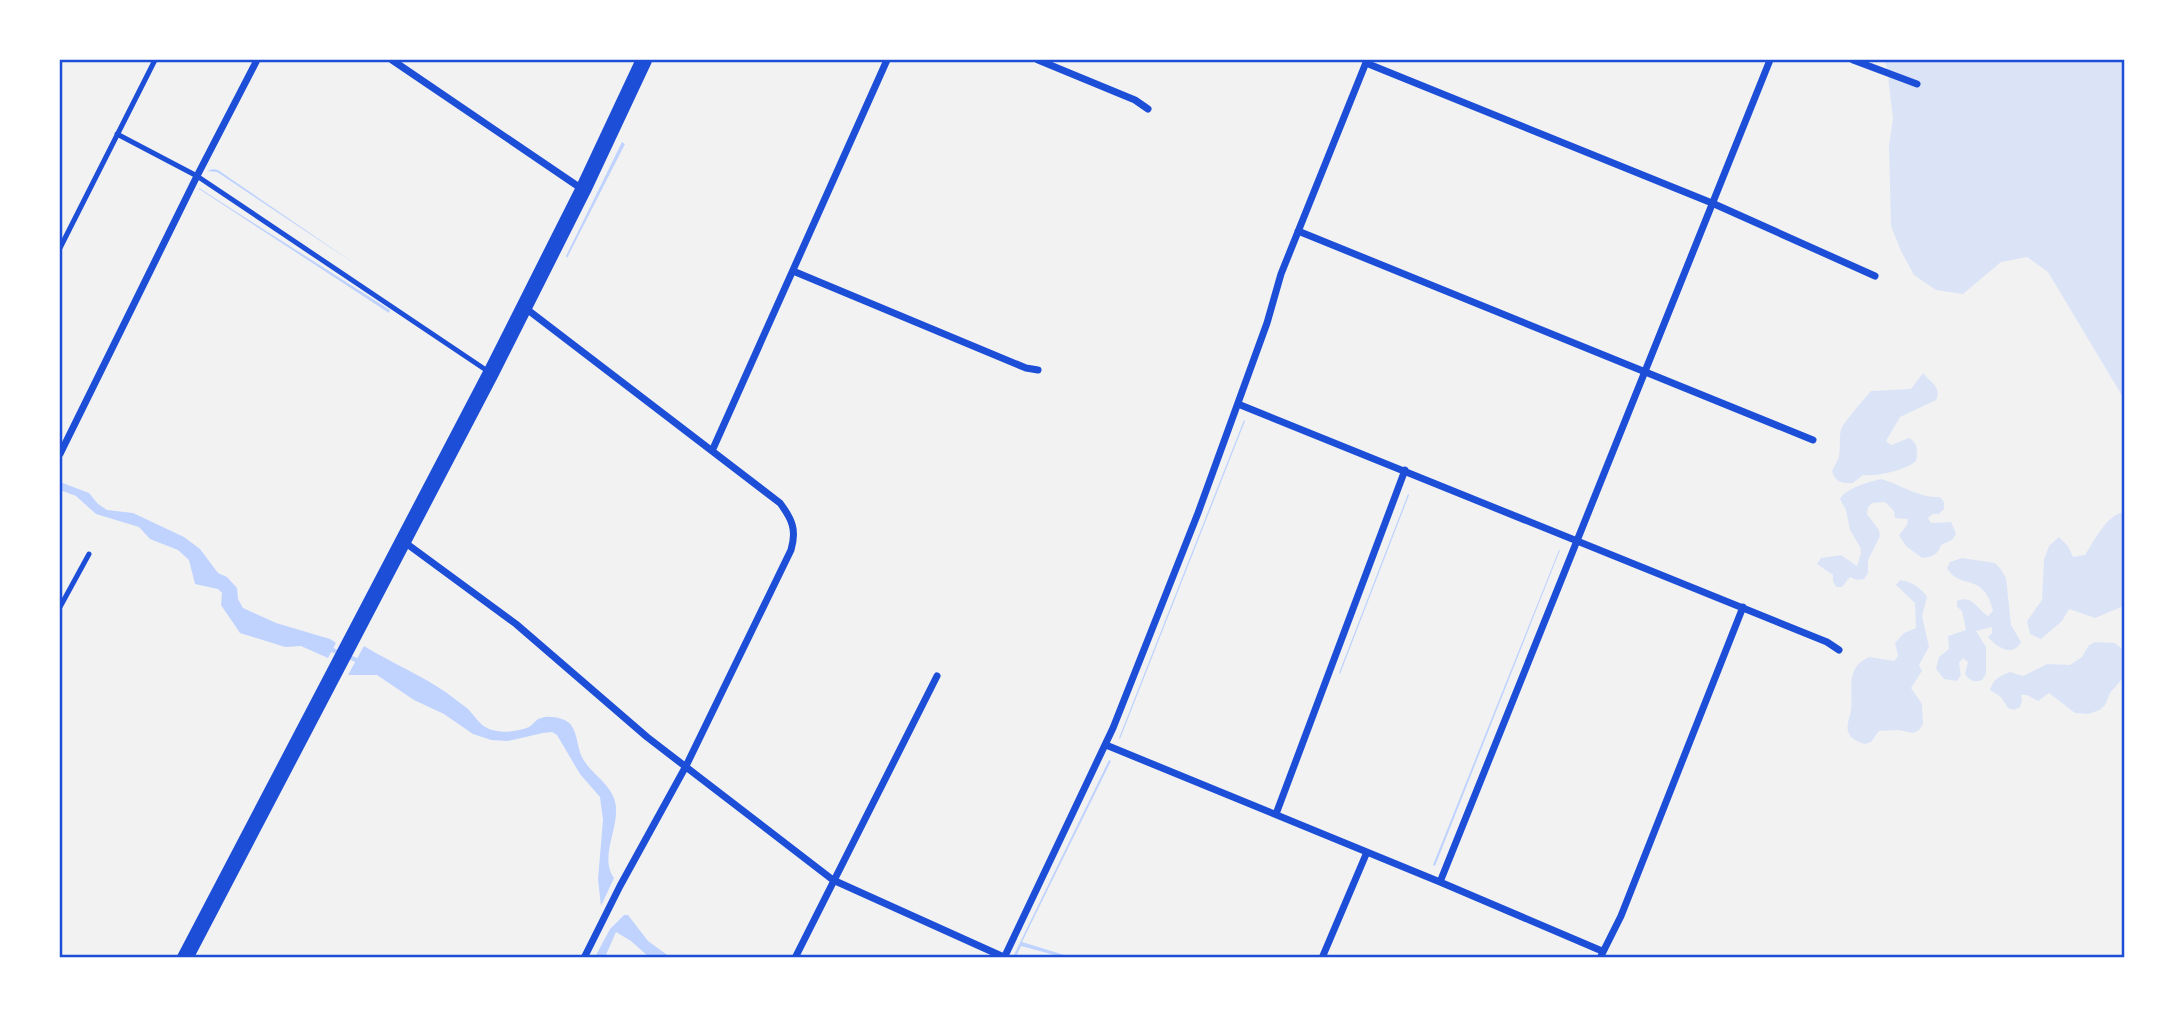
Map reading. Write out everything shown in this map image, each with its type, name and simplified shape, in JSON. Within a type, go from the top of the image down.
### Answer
[{"type":"main road","points":[[185,957],[491,373],[583,190],[644,60]]},
{"type":"street","points":[[60,454],[257,60]]},
{"type":"street","points":[[392,60],[583,190]]},
{"type":"street","points":[[712,451],[887,60]]},
{"type":"street","points":[[1038,60],[1135,100],[1148,109]]},
{"type":"street","points":[[1440,881],[1770,60]]},
{"type":"street","points":[[1853,60],[1917,84]]},
{"type":"street","points":[[403,540],[516,624],[627,720],[833,880],[1005,957],[1106,745],[1198,513],[1267,323],[1281,274],[1367,61],[1712,203],[1875,276]]},
{"type":"street","points":[[1298,231],[1813,440]]},
{"type":"street","points":[[793,271],[1026,368],[1038,370]]},
{"type":"street","points":[[523,306],[780,503],[794,530],[791,550],[686,766],[584,957]]},
{"type":"street","points":[[1238,404],[1742,607],[1827,642],[1839,650]]},
{"type":"street","points":[[1276,814],[1405,470]]},
{"type":"street","points":[[1106,745],[1440,881],[1601,954],[1621,916],[1742,607]]},
{"type":"street","points":[[795,957],[937,676]]},
{"type":"street","points":[[1322,957],[1367,852]]},
{"type":"lane","points":[[60,248],[155,60]]},
{"type":"lane","points":[[117,134],[197,176],[491,373]]},
{"type":"lane","points":[[60,607],[89,554]]},
{"type":"shaded area","points":[[1884,60],[2124,60],[2124,399],[2048,272],[2027,257],[2001,262],[1963,294],[1936,290],[1914,275],[1891,226],[1889,145],[1893,119]]},
{"type":"shaded area","points":[[1923,373],[1937,388],[1936,400],[1900,417],[1886,441],[1891,445],[1909,438],[1917,448],[1916,461],[1891,472],[1863,475],[1853,483],[1837,480],[1832,471],[1839,456],[1842,427],[1851,415],[1871,391],[1911,389]]},
{"type":"shaded area","points":[[1881,479],[1917,493],[1940,497],[1944,502],[1944,509],[1928,518],[1931,523],[1951,522],[1956,534],[1952,540],[1941,545],[1934,555],[1922,558],[1906,546],[1899,535],[1908,519],[1895,518],[1894,511],[1885,502],[1872,503],[1867,514],[1879,530],[1880,536],[1868,560],[1868,573],[1864,579],[1850,577],[1842,587],[1836,587],[1833,575],[1817,564],[1821,558],[1841,555],[1857,566],[1861,553],[1840,499],[1852,489]]},
{"type":"shaded area","points":[[2124,512],[2124,606],[2095,618],[2069,609],[2062,621],[2041,639],[2030,634],[2027,621],[2042,600],[2044,559],[2049,546],[2059,537],[2068,546],[2073,557],[2085,555],[2106,523]]},
{"type":"shaded area","points":[[1962,558],[1995,563],[2000,568],[2006,578],[2011,625],[2021,642],[2009,650],[1988,637],[1992,633],[1992,627],[1976,631],[1986,647],[1986,674],[1982,680],[1977,681],[1970,680],[1965,674],[1968,662],[1963,658],[1959,663],[1961,675],[1957,681],[1944,679],[1936,669],[1939,657],[1949,649],[1948,636],[1966,630],[1957,601],[1967,599],[1988,616],[1993,611],[1984,591],[1958,579],[1947,568],[1950,562]]},
{"type":"shaded area","points":[[1900,580],[1915,586],[1927,597],[1922,616],[1929,647],[1919,665],[1922,671],[1911,688],[1922,704],[1923,724],[1913,733],[1899,730],[1879,731],[1871,742],[1865,744],[1852,738],[1848,729],[1853,673],[1861,662],[1869,657],[1894,661],[1898,656],[1895,643],[1904,633],[1916,628],[1915,603],[1896,585]]},
{"type":"shaded area","points":[[2095,642],[2115,643],[2124,651],[2122,679],[2100,710],[2088,714],[2075,713],[2049,693],[2038,701],[2021,695],[2020,707],[2014,710],[2008,708],[2001,697],[1990,690],[1997,678],[2010,672],[2023,676],[2047,664],[2070,665],[2082,657],[2089,645]]},
{"type":"water","points":[[622,142],[625,144],[567,258],[566,256]]},
{"type":"water","points":[[213,169],[361,268],[217,172],[207,171]]},
{"type":"water","points":[[199,189],[390,310],[389,313]]},
{"type":"water","points":[[1245,421],[1120,739],[1119,738]]},
{"type":"water","points":[[60,482],[89,493],[107,510],[133,513],[184,537],[200,549],[218,573],[227,577],[237,588],[238,599],[243,608],[276,623],[336,643],[328,658],[301,646],[285,647],[240,633],[221,605],[222,593],[218,589],[195,584],[189,560],[178,550],[150,539],[139,527],[96,514],[76,496],[60,490]]},
{"type":"water","points":[[1409,495],[1340,674],[1339,673]]},
{"type":"water","points":[[1560,550],[1435,866],[1433,865]]},
{"type":"water","points":[[364,646],[447,693],[492,730],[519,730],[548,717],[561,719],[571,725],[583,759],[603,781],[616,806],[608,859],[614,878],[601,906],[598,879],[603,820],[600,797],[580,774],[557,735],[552,732],[543,733],[508,741],[491,740],[473,734],[377,675],[348,675]]},
{"type":"water","points":[[1109,760],[1111,761],[1022,942],[1071,957],[1021,946],[1016,957],[1013,957]]},
{"type":"water","points":[[624,915],[628,915],[648,941],[670,957],[649,957],[616,932],[605,957],[595,957],[610,929]]},
{"type":"waterway","points":[[330,649],[361,662]]}]
